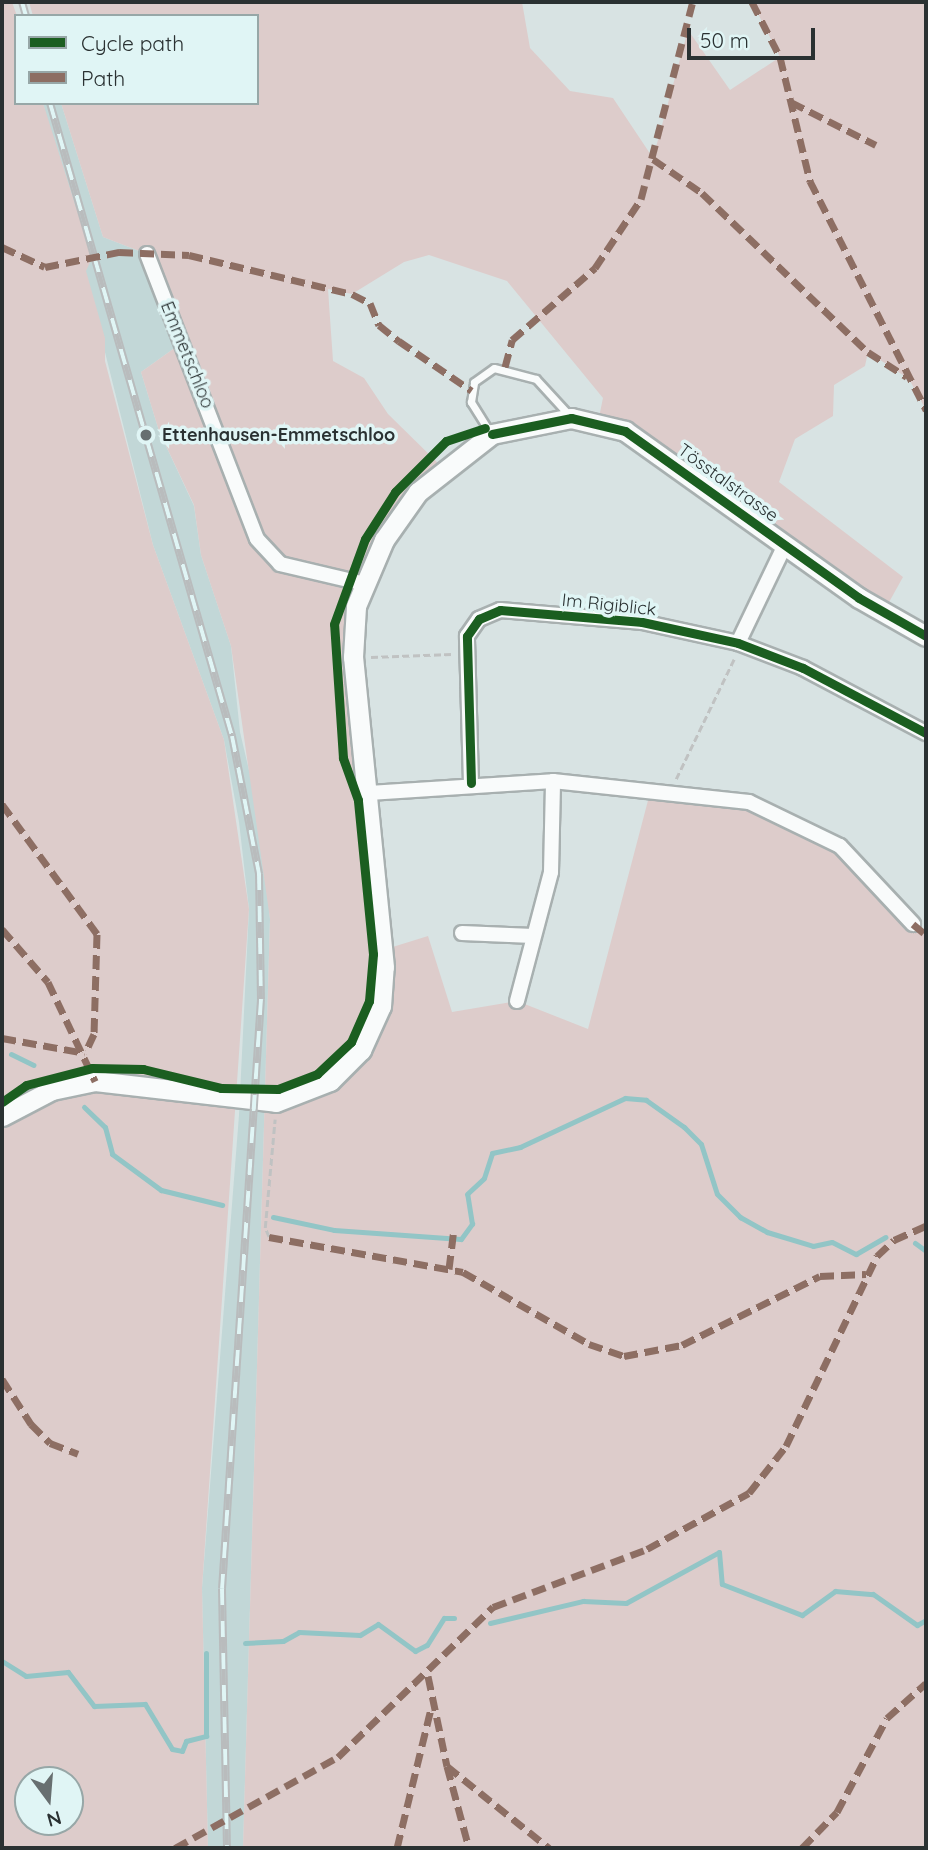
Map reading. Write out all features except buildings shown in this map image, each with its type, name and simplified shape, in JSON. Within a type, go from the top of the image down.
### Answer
[{"type":"main road","name":"Tösstalstrasse","points":[[276,1102],[341,1073],[376,1023],[384,967],[369,793],[353,657],[365,584],[384,540],[418,492],[492,434],[571,418],[625,431],[785,545],[926,636]]},
{"type":"main road","points":[[2,1116],[52,1090],[94,1081],[276,1102]]},
{"type":"street","name":"Emmetschloo","points":[[147,254],[257,539],[280,564],[365,584]]},
{"type":"street","points":[[738,643],[785,545]]},
{"type":"street","name":"Im Rigiblick","points":[[471,783],[466,654],[471,627],[500,610],[642,622],[738,643],[803,668],[926,733]]},
{"type":"street","points":[[517,1001],[551,872],[553,781]]},
{"type":"street","points":[[369,793],[471,783],[553,781],[670,790],[749,802],[797,821],[840,846],[913,925]]},
{"type":"street","points":[[462,933],[533,936]]},
{"type":"lane","points":[[492,434],[471,402],[474,382],[494,368],[536,380],[571,418]]},
{"type":"path","points":[[670,790],[738,643]]},
{"type":"path","points":[[353,657],[466,654]]},
{"type":"path","points":[[269,1237],[265,1228],[276,1102]]},
{"type":"shaded area","points":[[2,2],[12,2],[16,14],[14,14],[14,105],[44,105],[92,258],[86,271],[105,338],[105,361],[153,545],[224,740],[249,909],[202,1588],[208,1848],[2,1848]]},
{"type":"shaded area","points":[[29,2],[522,2],[530,48],[570,91],[613,98],[653,158],[688,30],[730,90],[780,57],[752,2],[926,2],[926,410],[909,379],[868,352],[865,366],[834,385],[833,416],[795,439],[779,482],[903,577],[883,613],[598,422],[603,398],[507,281],[429,255],[404,262],[352,294],[328,289],[333,361],[364,378],[388,414],[442,467],[418,492],[356,606],[383,950],[428,936],[452,1012],[517,1001],[588,1029],[651,789],[749,802],[840,846],[926,935],[926,1848],[243,1848],[270,919],[231,646],[201,555],[194,505],[159,431],[141,372],[183,342],[147,254],[103,237],[62,105],[259,105],[259,14],[32,14]]},
{"type":"shaded area","points":[[43,105],[62,105],[103,237],[147,254],[183,342],[141,372],[159,431],[194,506],[201,555],[231,646],[240,732],[260,817],[270,919],[243,1848],[208,1848],[202,1588],[239,1115],[249,909],[239,822],[224,740],[153,545]]},
{"type":"waterway","points":[[11,1054],[34,1065]]},
{"type":"waterway","points":[[273,1217],[334,1230],[461,1239],[472,1224],[467,1194],[484,1178],[492,1153],[520,1147],[625,1098],[646,1100],[684,1127],[701,1144],[717,1194],[740,1217],[767,1232],[813,1246],[832,1242],[856,1254],[886,1237]]},
{"type":"waterway","points":[[84,1107],[105,1127],[112,1154],[161,1190],[222,1205]]},
{"type":"waterway","points":[[915,1243],[926,1251]]},
{"type":"waterway","points":[[490,1623],[583,1601],[626,1603],[719,1552],[722,1584],[802,1615],[835,1591],[873,1594],[917,1625],[926,1620]]},
{"type":"waterway","points":[[245,1643],[283,1641],[299,1632],[360,1635],[378,1624],[415,1651],[427,1645],[444,1618],[454,1618]]},
{"type":"waterway","points":[[2,1661],[26,1676],[68,1672],[94,1706],[145,1704],[172,1749],[182,1751],[186,1741],[206,1736],[206,1653]]},
{"type":"railway","points":[[22,2],[25,14]]},
{"type":"railway","points":[[51,105],[232,736],[259,874],[261,999],[222,1589],[227,1848]]},
{"type":"marked path","points":[[752,2],[780,57],[810,181],[926,410]]},
{"type":"marked path","points":[[505,367],[512,340],[595,268],[641,199],[692,4]]},
{"type":"marked path","points":[[791,102],[876,145]]},
{"type":"marked path","points":[[653,159],[702,193],[868,352],[907,377]]},
{"type":"marked path","points":[[2,247],[45,267],[119,252],[189,255],[352,294],[370,303],[379,325],[472,391]]},
{"type":"marked path","points":[[2,804],[97,934],[94,1034],[85,1053]]},
{"type":"marked path","points":[[913,924],[926,935]]},
{"type":"marked path","points":[[2,929],[48,982],[95,1081]]},
{"type":"marked path","points":[[2,1038],[85,1053]]},
{"type":"marked path","points":[[175,1848],[338,1757],[493,1607],[647,1549],[749,1493],[786,1446],[877,1256],[894,1240],[926,1226]]},
{"type":"marked path","points":[[449,1269],[453,1234]]},
{"type":"marked path","points":[[269,1237],[463,1272],[589,1344],[624,1356],[682,1345],[820,1276],[866,1274]]},
{"type":"marked path","points":[[2,1379],[31,1424],[50,1443],[78,1454]]},
{"type":"marked path","points":[[428,1676],[447,1766],[549,1848]]},
{"type":"marked path","points":[[802,1848],[837,1812],[887,1718],[926,1683]]},
{"type":"marked path","points":[[397,1848],[431,1709]]},
{"type":"marked path","points":[[447,1766],[469,1848]]},
{"type":"cycle path","points":[[492,434],[571,418],[625,431],[859,598],[926,636]]},
{"type":"cycle path","points":[[2,1102],[26,1085],[92,1068],[143,1069],[221,1088],[278,1089],[317,1074],[351,1042],[369,1001],[373,954],[358,800],[343,758],[334,624],[365,539],[395,492],[446,441],[485,428]]},
{"type":"cycle path","points":[[471,783],[467,636],[479,619],[500,610],[642,622],[738,643],[803,668],[926,733]]},
{"type":"place","name":"Ettenhausen-Emmetschloo","points":[[146,435]]}]
